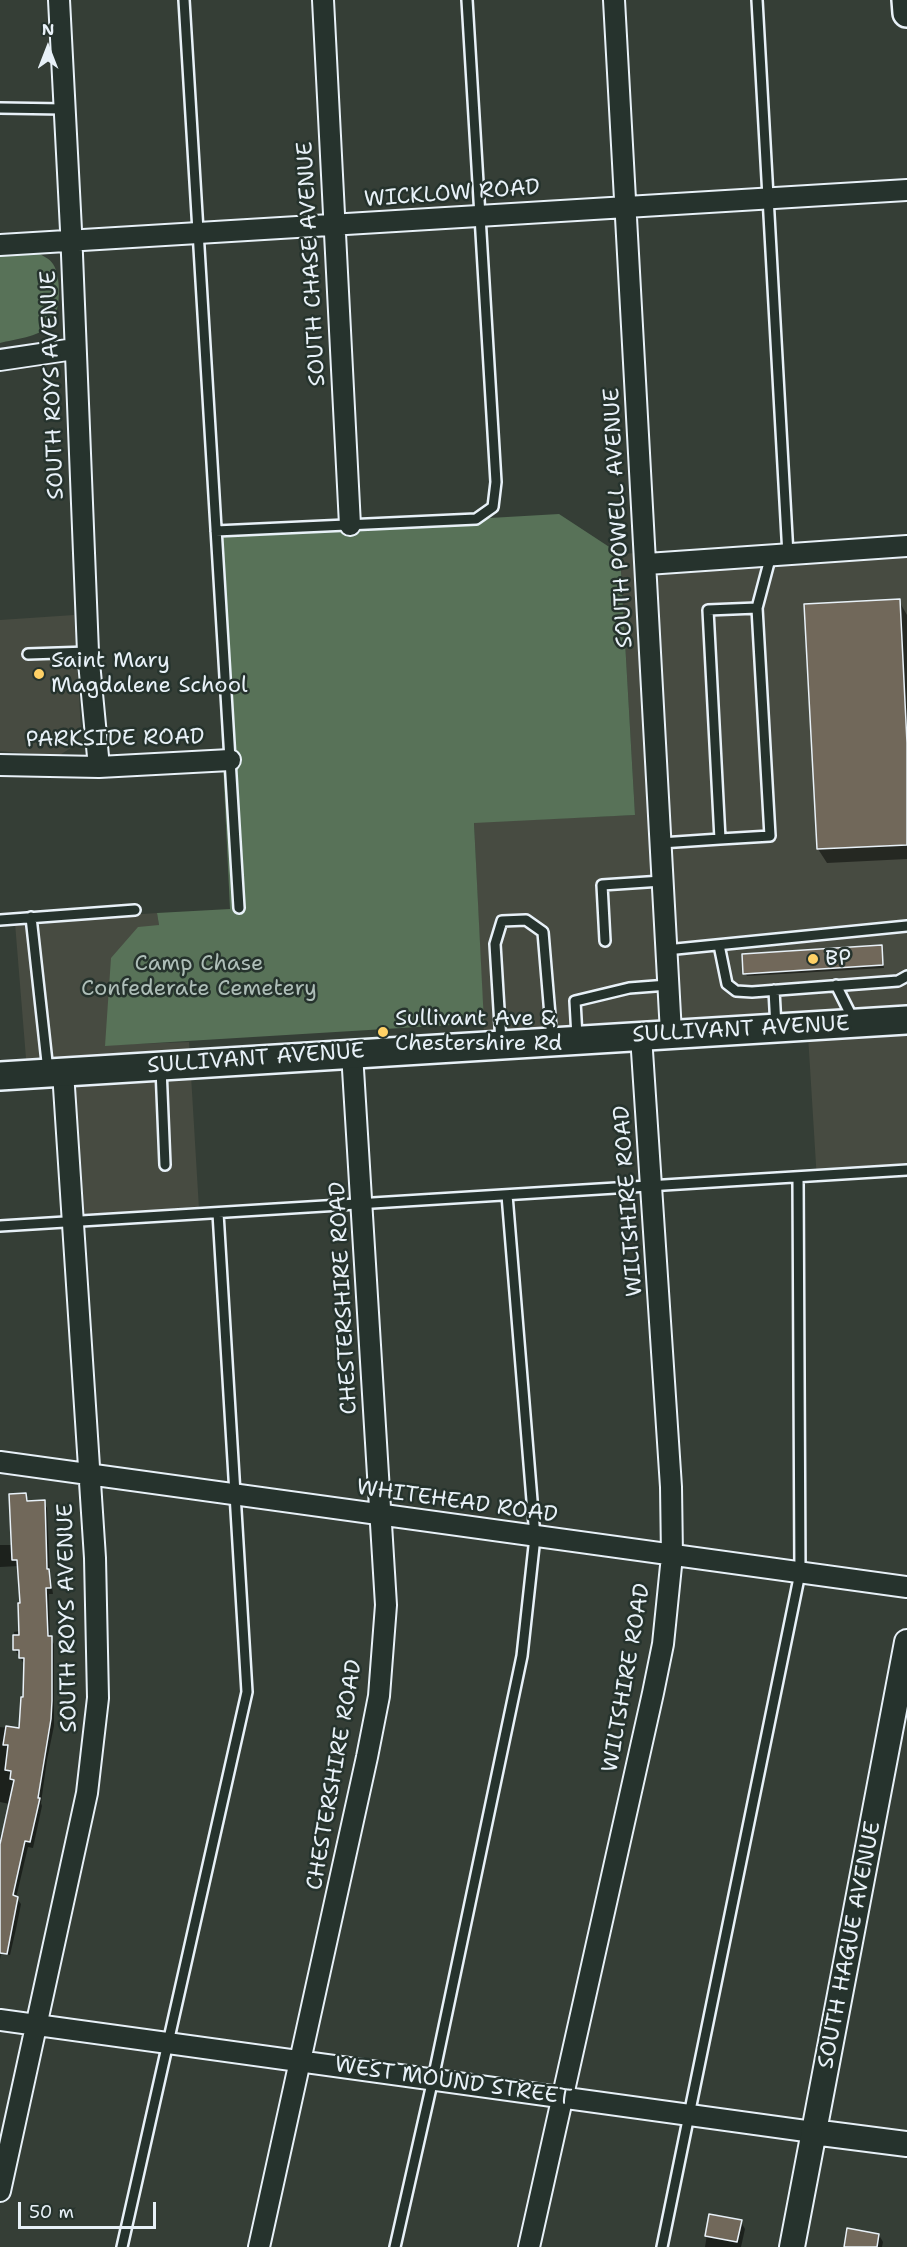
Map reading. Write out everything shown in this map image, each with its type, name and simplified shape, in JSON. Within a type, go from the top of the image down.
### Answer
[{"type":"main road","points":[[906,0],[907,13]]},
{"type":"main road","name":"SULLIVANT AVENUE","points":[[0,1076],[907,1020]]},
{"type":"street","name":"SOUTH ROYS AVENUE","points":[[59,0],[88,652],[99,767]]},
{"type":"street","name":"SOUTH CHASE AVENUE","points":[[323,0],[350,525]]},
{"type":"street","name":"SOUTH POWELL AVENUE","points":[[614,0],[647,564],[671,1033]]},
{"type":"street","name":"WICKLOW ROAD","points":[[0,245],[907,190]]},
{"type":"street","points":[[0,360],[74,350]]},
{"type":"street","points":[[647,564],[907,546]]},
{"type":"street","name":"PARKSIDE ROAD","points":[[0,765],[99,767],[230,760]]},
{"type":"street","name":"WILTSHIRE ROAD","points":[[530,2247],[653,1693],[663,1644],[672,1556],[671,1487],[641,1036]]},
{"type":"street","name":"CHESTERSHIRE ROAD","points":[[259,2247],[340,1884],[379,1696],[386,1605],[352,1053]]},
{"type":"street","name":"SOUTH ROYS AVENUE","points":[[0,2191],[87,1793],[98,1698],[94,1558],[72,1221],[56,1072]]},
{"type":"street","name":"WHITEHEAD ROAD","points":[[0,1462],[907,1587]]},
{"type":"street","name":"SOUTH HAGUE AVENUE","points":[[792,2247],[907,1642]]},
{"type":"street","name":"WEST MOUND STREET","points":[[0,2020],[907,2144]]},
{"type":"lane","points":[[184,0],[239,908]]},
{"type":"lane","points":[[216,531],[476,519],[493,507],[496,482],[467,0]]},
{"type":"lane","points":[[661,843],[770,836],[757,608],[780,555],[757,0]]},
{"type":"lane","points":[[0,108],[64,109]]},
{"type":"lane","points":[[720,839],[708,610],[757,608]]},
{"type":"lane","points":[[28,654],[88,652]]},
{"type":"lane","points":[[605,941],[602,885],[662,881]]},
{"type":"lane","points":[[0,920],[135,910]]},
{"type":"lane","points":[[31,917],[56,1072]]},
{"type":"lane","points":[[501,1044],[495,944],[502,921],[526,920],[543,932],[565,1040]]},
{"type":"lane","points":[[666,950],[907,926]]},
{"type":"lane","points":[[719,945],[727,984],[736,991],[898,981],[907,976]]},
{"type":"lane","points":[[565,1040],[575,1001],[629,988],[668,985]]},
{"type":"lane","points":[[836,985],[856,1023]]},
{"type":"lane","points":[[774,990],[776,1027]]},
{"type":"lane","points":[[161,1066],[165,1165]]},
{"type":"lane","points":[[0,1226],[907,1170]]},
{"type":"lane","points":[[662,2247],[800,1573],[798,1177]]},
{"type":"lane","points":[[395,2247],[433,2079],[522,1656],[535,1536],[507,1195]]},
{"type":"lane","points":[[122,2247],[248,1692],[218,1213]]},
{"type":"shaded area","points":[[907,536],[907,1174],[817,1181],[808,1035],[485,1057],[474,822],[635,815],[620,554]]},
{"type":"shaded area","name":"Saint Mary Magdalene School","points":[[74,615],[81,729],[74,746],[58,756],[0,751],[0,620]]},
{"type":"shaded area","points":[[157,913],[159,925],[105,1045],[189,1042],[199,1209],[77,1216],[71,1079],[28,1083],[15,923]]},
{"type":"green space","points":[[38,253],[52,262],[56,270],[59,296],[56,314],[49,326],[39,333],[0,343],[0,254]]},
{"type":"green space","name":"Camp Chase Confederate Cemetery","points":[[559,514],[620,554],[635,815],[474,823],[484,1023],[105,1046],[111,958],[138,927],[159,925],[157,913],[230,909],[212,534]]},
{"type":"building","points":[[900,599],[907,743],[907,845],[817,849],[804,604]]},
{"type":"building","name":"BP","points":[[882,945],[883,965],[743,974],[742,954]]},
{"type":"building","points":[[26,1493],[27,1501],[45,1500],[47,1569],[49,1569],[51,1588],[46,1588],[48,1636],[52,1636],[52,1701],[38,1798],[40,1798],[30,1842],[25,1841],[13,1895],[18,1897],[7,1954],[0,1953],[0,1844],[14,1780],[10,1779],[11,1771],[5,1770],[8,1745],[3,1745],[6,1726],[19,1728],[24,1658],[19,1658],[19,1650],[13,1650],[13,1635],[19,1635],[18,1603],[20,1603],[17,1560],[12,1560],[9,1494]]},
{"type":"building","points":[[709,2214],[742,2220],[737,2242],[705,2236]]},
{"type":"building","points":[[847,2228],[879,2234],[877,2247],[844,2247]]},
{"type":"place","name":"Saint Mary Magdalene School","points":[[39,674]]},
{"type":"place","name":"BP","points":[[813,959]]},
{"type":"place","name":"Sullivant Ave & Chestershire Rd","points":[[383,1032]]}]
